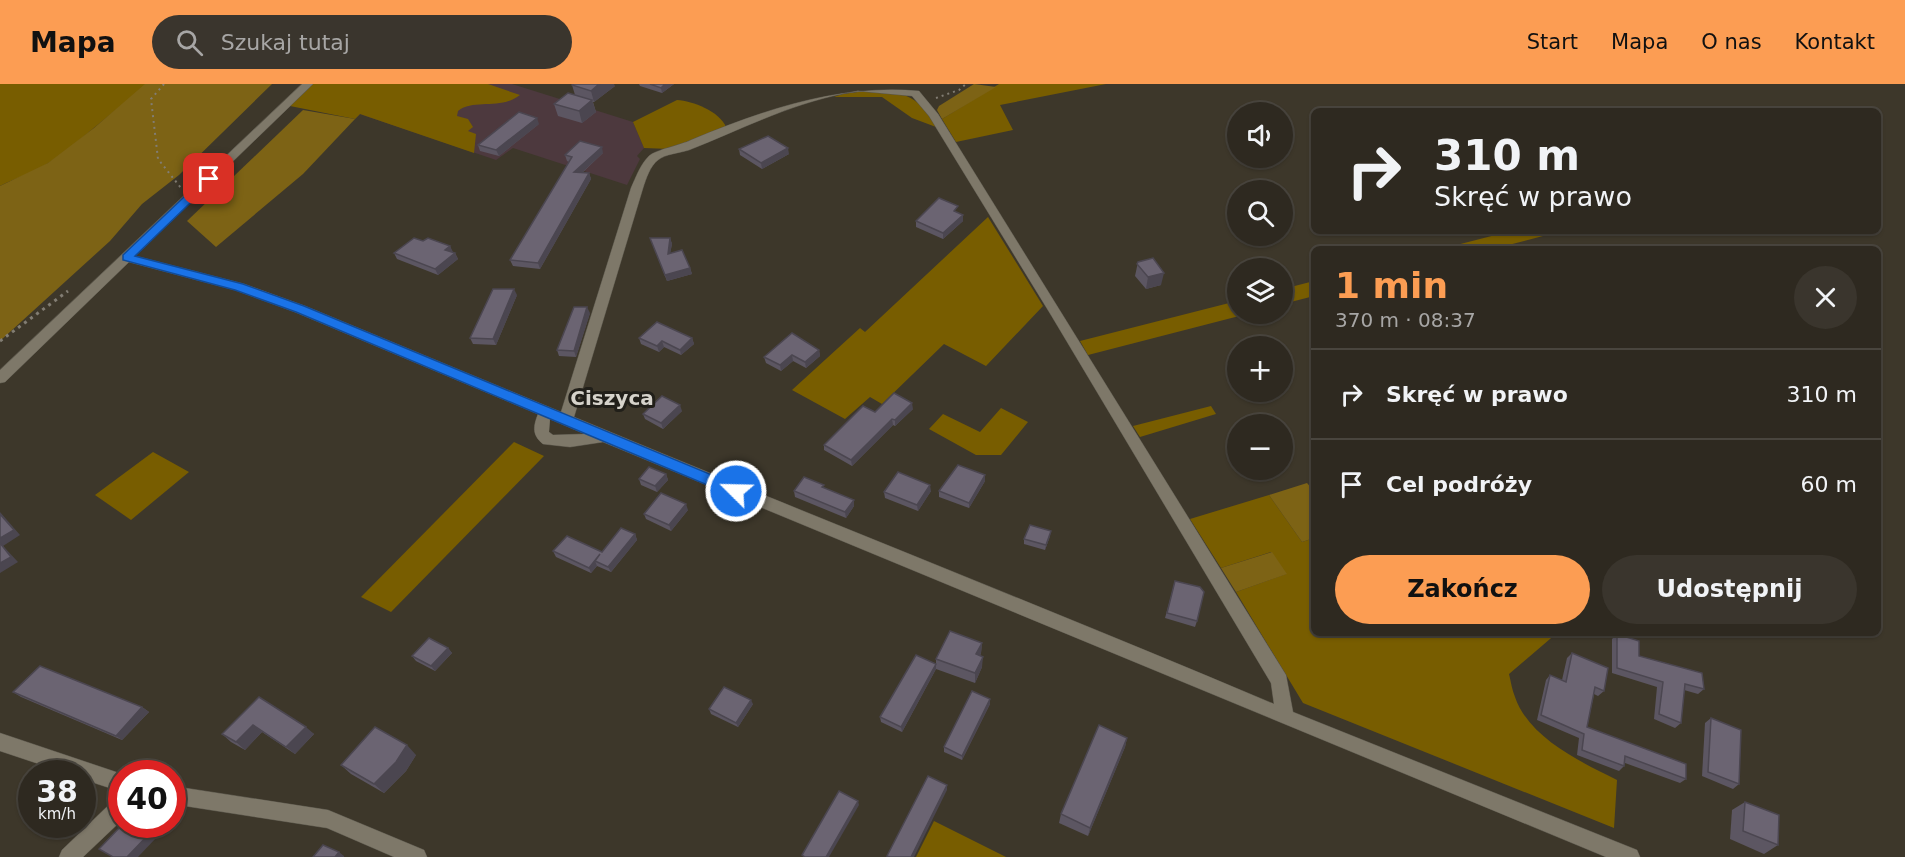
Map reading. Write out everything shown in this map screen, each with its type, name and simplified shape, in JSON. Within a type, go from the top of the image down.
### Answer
[{"type":"street","points":[[0,378],[308,84]]},
{"type":"street","points":[[566,420],[637,188],[654,157],[683,148],[777,108],[833,92],[872,88],[915,93],[925,102],[1063,323],[1280,681],[1285,717]]},
{"type":"street","points":[[127,258],[239,287],[280,302],[1630,857]]},
{"type":"street","points":[[546,412],[540,424],[540,430],[545,438],[554,442],[564,443],[604,436]]},
{"type":"street","points":[[0,742],[108,778]]},
{"type":"street","points":[[186,797],[328,819],[417,857]]},
{"type":"street","points":[[69,857],[108,819]]},
{"type":"path","points":[[164,84],[151,99],[158,159],[184,192]]},
{"type":"path","points":[[925,102],[959,90],[966,84]]},
{"type":"shaded area","points":[[0,84],[153,84],[126,102],[50,162],[0,186]]},
{"type":"shaded area","points":[[145,84],[272,84],[179,175],[142,204],[110,241],[0,341],[0,186],[48,163],[94,128]]},
{"type":"shaded area","points":[[313,84],[488,84],[520,95],[512,100],[496,104],[472,105],[458,111],[457,116],[468,119],[473,127],[468,131],[476,134],[474,153],[360,114],[355,119],[290,106]]},
{"type":"shaded area","points":[[335,84],[512,84],[633,122],[644,148],[637,156],[640,159],[627,185],[513,148],[496,160],[360,114],[355,119]]},
{"type":"shaded area","points":[[974,84],[996,87],[942,119],[937,110],[939,106]]},
{"type":"shaded area","points":[[999,84],[1106,84],[1000,105],[1013,130],[956,142],[942,119]]},
{"type":"shaded area","points":[[865,91],[889,92],[907,96],[921,106],[936,127],[912,118],[882,97],[834,97]]},
{"type":"shaded area","points":[[677,100],[705,108],[718,116],[726,127],[670,149],[644,148],[633,122]]},
{"type":"shaded area","points":[[303,110],[355,119],[303,174],[216,247],[187,221]]},
{"type":"shaded area","points":[[988,217],[1043,306],[986,366],[944,344],[882,404],[870,397],[845,419],[792,390],[860,328],[865,332]]},
{"type":"shaded area","points":[[1499,234],[1550,234],[1504,246],[1453,246]]},
{"type":"shaded area","points":[[1311,282],[1311,297],[1293,301],[1293,286]]},
{"type":"shaded area","points":[[1227,304],[1227,319],[1088,355],[1080,341]]},
{"type":"shaded area","points":[[1211,406],[1216,414],[1140,437],[1133,426]]},
{"type":"shaded area","points":[[1001,408],[1028,422],[1001,455],[976,455],[929,429],[943,414],[980,432]]},
{"type":"shaded area","points":[[514,442],[544,456],[391,612],[361,597]]},
{"type":"shaded area","points":[[153,452],[189,472],[131,520],[95,495]]},
{"type":"shaded area","points":[[1307,483],[1311,488],[1311,539],[1302,542],[1269,495]]},
{"type":"shaded area","points":[[1269,495],[1302,542],[1311,539],[1311,636],[1553,636],[1509,674],[1513,692],[1522,712],[1544,737],[1573,757],[1617,780],[1614,828],[1303,703],[1236,592],[1286,574],[1271,552],[1221,568],[1190,519]]},
{"type":"shaded area","points":[[1272,552],[1287,574],[1236,592],[1221,568]]},
{"type":"shaded area","points":[[934,821],[1006,857],[916,857]]},
{"type":"building","points":[[573,84],[599,84],[591,91]]},
{"type":"building","points":[[650,84],[665,84],[661,88]]},
{"type":"building","points":[[568,93],[592,100],[579,111],[554,104]]},
{"type":"building","points":[[519,112],[537,118],[496,150],[478,145]]},
{"type":"building","points":[[768,136],[788,148],[761,163],[739,149]]},
{"type":"building","points":[[580,141],[602,147],[574,172],[589,173],[538,263],[510,260],[572,157],[565,155]]},
{"type":"building","points":[[939,198],[958,206],[954,211],[963,215],[943,233],[916,221]]},
{"type":"building","points":[[414,238],[423,241],[428,238],[450,246],[445,250],[455,253],[435,269],[394,253]]},
{"type":"building","points":[[650,238],[670,238],[668,254],[682,250],[690,268],[665,275]]},
{"type":"building","points":[[1153,258],[1164,273],[1148,277],[1137,264]]},
{"type":"building","points":[[493,289],[514,289],[493,339],[470,338]]},
{"type":"building","points":[[574,307],[587,307],[574,351],[557,350]]},
{"type":"building","points":[[657,322],[692,338],[680,350],[662,341],[657,346],[639,338]]},
{"type":"building","points":[[792,333],[819,350],[805,362],[792,355],[780,365],[764,357]]},
{"type":"building","points":[[894,393],[912,403],[895,420],[892,419],[851,460],[824,445],[863,406],[875,412]]},
{"type":"building","points":[[662,396],[680,405],[661,423],[643,414]]},
{"type":"building","points":[[958,465],[985,475],[969,503],[939,491]]},
{"type":"building","points":[[649,467],[666,474],[655,486],[639,479]]},
{"type":"building","points":[[898,472],[930,485],[917,505],[884,492]]},
{"type":"building","points":[[804,477],[854,500],[845,512],[794,491]]},
{"type":"building","points":[[661,493],[686,504],[669,525],[644,514]]},
{"type":"building","points":[[0,514],[14,530],[0,538]]},
{"type":"building","points":[[1030,525],[1051,531],[1046,545],[1024,539]]},
{"type":"building","points":[[621,528],[635,534],[608,567],[595,561],[600,554],[589,568],[553,551],[567,536],[602,552]]},
{"type":"building","points":[[0,543],[11,557],[0,563]]},
{"type":"building","points":[[1175,581],[1200,587],[1204,592],[1197,621],[1167,613]]},
{"type":"building","points":[[950,631],[982,643],[976,654],[983,657],[975,673],[936,659]]},
{"type":"building","points":[[1617,636],[1623,636],[1639,641],[1639,656],[1702,673],[1704,689],[1685,684],[1681,723],[1659,714],[1663,682],[1617,668]]},
{"type":"building","points":[[429,638],[448,648],[431,666],[412,656]]},
{"type":"building","points":[[1572,653],[1608,668],[1604,691],[1595,687],[1587,727],[1686,764],[1686,779],[1625,756],[1624,766],[1582,750],[1584,734],[1541,715],[1550,675],[1566,682]]},
{"type":"building","points":[[916,655],[936,664],[901,727],[880,717]]},
{"type":"building","points":[[40,666],[142,707],[116,736],[13,692]]},
{"type":"building","points":[[724,687],[751,700],[736,723],[709,709]]},
{"type":"building","points":[[972,691],[990,699],[962,756],[944,747]]},
{"type":"building","points":[[259,697],[306,727],[286,747],[253,725],[236,742],[222,734]]},
{"type":"building","points":[[1711,718],[1741,730],[1739,784],[1708,772]]},
{"type":"building","points":[[1099,725],[1127,738],[1090,828],[1061,814]]},
{"type":"building","points":[[375,727],[407,745],[396,762],[374,784],[341,765]]},
{"type":"building","points":[[928,776],[947,785],[911,857],[887,856]]},
{"type":"building","points":[[839,791],[858,801],[826,857],[805,857],[802,855]]},
{"type":"building","points":[[1745,802],[1779,815],[1778,845],[1743,831]]},
{"type":"building","points":[[110,838],[145,838],[127,857],[113,857],[99,849]]},
{"type":"building","points":[[323,845],[339,852],[335,857],[313,857]]},
{"type":"district","name":"Ciszyca","points":[[612,398]]},
{"type":"route","points":[[209,179],[127,258],[239,287],[300,309],[736,491]]}]
